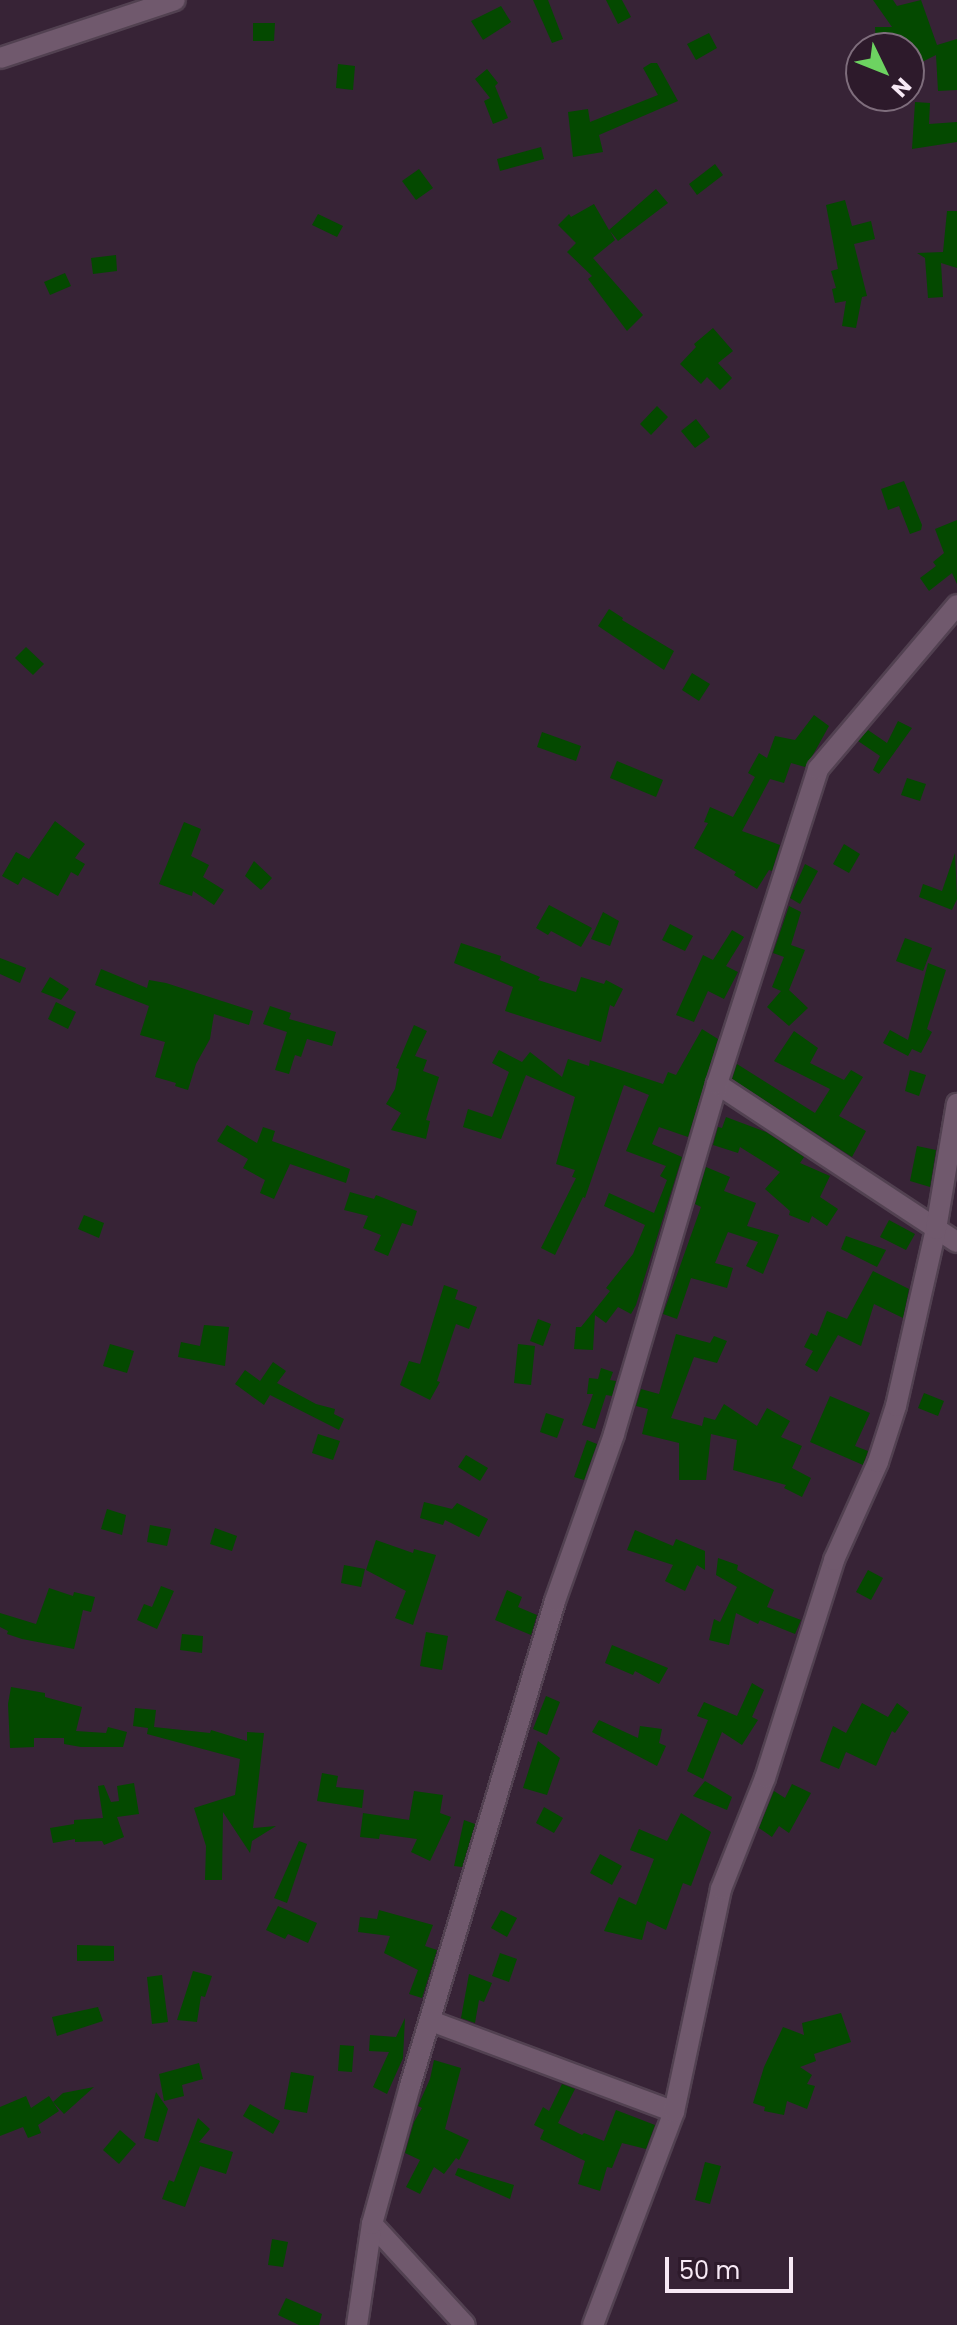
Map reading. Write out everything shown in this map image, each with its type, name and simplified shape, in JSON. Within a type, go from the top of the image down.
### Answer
[{"type":"street","points":[[0,58],[175,0]]},
{"type":"street","points":[[357,2325],[372,2224],[555,1601],[614,1434],[717,1084],[818,769],[957,605]]},
{"type":"street","points":[[717,1084],[957,1242]]},
{"type":"street","points":[[593,2325],[674,2112],[721,1889],[765,1778],[834,1560],[878,1462],[896,1406],[936,1229],[957,1104]]},
{"type":"street","points":[[431,2021],[674,2112]]},
{"type":"street","points":[[372,2224],[465,2325]]},
{"type":"building","points":[[533,0],[548,0],[563,39],[552,43]]},
{"type":"building","points":[[606,0],[622,0],[631,17],[618,24]]},
{"type":"building","points":[[873,0],[893,0],[897,6],[921,0],[937,45],[957,39],[957,90],[938,91],[936,55],[925,60],[925,32],[875,32],[875,27],[892,27]]},
{"type":"building","points":[[501,6],[511,22],[483,40],[471,21]]},
{"type":"building","points":[[253,23],[275,23],[274,41],[253,41]]},
{"type":"building","points":[[709,33],[717,48],[696,60],[687,44]]},
{"type":"building","points":[[657,63],[678,101],[599,135],[603,152],[573,157],[568,112],[588,109],[590,122],[658,95],[643,68]]},
{"type":"building","points":[[338,64],[355,66],[353,90],[336,88]]},
{"type":"building","points":[[487,69],[498,83],[495,86],[508,118],[493,124],[484,101],[490,98],[475,79]]},
{"type":"building","points":[[925,103],[930,103],[929,124],[957,122],[957,142],[912,149],[914,112],[925,112]]},
{"type":"building","points":[[541,147],[544,159],[500,171],[497,159]]},
{"type":"building","points":[[715,164],[723,175],[697,195],[689,184]]},
{"type":"building","points":[[419,169],[433,188],[416,200],[402,181]]},
{"type":"building","points":[[656,189],[668,203],[618,241],[610,231],[615,240],[593,258],[643,315],[627,331],[588,279],[592,276],[567,252],[576,243],[558,225],[569,214],[571,217],[594,204],[609,230]]},
{"type":"building","points":[[845,200],[852,226],[871,221],[875,239],[854,244],[867,296],[862,297],[856,328],[842,326],[846,301],[835,303],[832,289],[836,288],[831,271],[838,269],[826,205]]},
{"type":"building","points":[[947,211],[957,211],[957,268],[941,263],[943,297],[928,298],[925,258],[917,253],[943,252]]},
{"type":"building","points":[[318,214],[343,226],[337,237],[312,225]]},
{"type":"building","points":[[116,255],[117,271],[93,274],[91,258]]},
{"type":"building","points":[[65,273],[71,286],[50,295],[44,282]]},
{"type":"building","points":[[713,328],[733,351],[718,363],[732,378],[720,390],[707,377],[701,384],[680,364],[696,347],[694,344]]},
{"type":"building","points":[[657,406],[668,417],[651,435],[640,424]]},
{"type":"building","points":[[696,419],[710,437],[695,448],[681,431]]},
{"type":"building","points":[[904,481],[922,525],[921,530],[910,534],[899,506],[888,510],[881,489]]},
{"type":"building","points":[[957,520],[957,584],[952,573],[929,591],[920,578],[936,566],[933,562],[944,553],[935,529]]},
{"type":"building","points":[[609,609],[674,651],[664,670],[598,626]]},
{"type":"building","points":[[26,647],[44,664],[33,675],[15,658]]},
{"type":"building","points":[[692,673],[710,684],[699,701],[682,690]]},
{"type":"building","points":[[814,715],[829,726],[814,753],[805,767],[791,763],[784,783],[770,779],[742,831],[780,845],[772,871],[769,870],[757,889],[734,875],[736,872],[694,848],[708,823],[704,822],[710,807],[733,817],[755,777],[748,773],[759,753],[767,758],[775,736],[795,740]]},
{"type":"building","points":[[898,721],[912,728],[879,774],[873,770],[880,756],[858,741],[868,730],[887,743]]},
{"type":"building","points":[[542,732],[581,746],[576,761],[537,747]]},
{"type":"building","points":[[617,761],[663,780],[656,797],[610,778]]},
{"type":"building","points":[[907,778],[926,784],[920,801],[901,795]]},
{"type":"building","points":[[55,821],[85,844],[75,858],[85,864],[78,876],[71,872],[58,896],[23,877],[18,885],[2,876],[16,852],[29,859]]},
{"type":"building","points":[[184,822],[201,829],[191,856],[209,865],[203,877],[224,890],[214,905],[193,891],[192,896],[159,884]]},
{"type":"building","points":[[844,844],[860,854],[849,873],[833,864]]},
{"type":"building","points":[[955,853],[957,899],[952,910],[919,897],[923,884],[942,891]]},
{"type":"building","points":[[254,861],[272,878],[261,890],[245,876]]},
{"type":"building","points":[[805,864],[818,871],[800,904],[790,898]]},
{"type":"building","points":[[549,905],[592,928],[581,947],[551,931],[548,935],[536,928]]},
{"type":"building","points":[[789,906],[801,912],[791,945],[805,950],[789,990],[808,1008],[789,1026],[767,1007],[781,991],[772,987],[784,957],[773,953]]},
{"type":"building","points":[[603,912],[619,921],[610,946],[591,939]]},
{"type":"building","points":[[670,924],[693,936],[685,951],[662,940]]},
{"type":"building","points":[[732,930],[744,937],[726,966],[738,972],[724,999],[708,991],[694,1022],[676,1015],[703,955],[713,960]]},
{"type":"building","points":[[905,938],[932,948],[923,971],[896,961]]},
{"type":"building","points":[[461,943],[501,956],[500,960],[540,977],[538,980],[576,992],[581,977],[604,984],[606,980],[623,989],[614,1007],[610,1005],[601,1042],[505,1011],[513,987],[454,963]]},
{"type":"building","points":[[0,958],[26,968],[20,983],[0,974]]},
{"type":"building","points":[[928,963],[946,970],[927,1029],[932,1032],[921,1053],[912,1049],[908,1056],[883,1043],[890,1030],[908,1040]]},
{"type":"building","points":[[101,969],[147,988],[149,980],[166,983],[253,1011],[249,1025],[214,1014],[210,1039],[196,1064],[188,1090],[175,1086],[176,1083],[155,1077],[165,1042],[140,1035],[149,1006],[95,985]]},
{"type":"building","points":[[50,977],[69,989],[61,1000],[41,992]]},
{"type":"building","points":[[56,1002],[76,1012],[68,1029],[48,1019]]},
{"type":"building","points":[[270,1006],[291,1013],[289,1019],[336,1032],[332,1046],[307,1039],[301,1057],[295,1055],[289,1074],[275,1070],[287,1032],[263,1024]]},
{"type":"building","points":[[414,1025],[427,1031],[415,1056],[427,1060],[423,1071],[439,1077],[426,1120],[430,1121],[426,1139],[391,1130],[401,1113],[386,1104],[395,1089],[399,1069],[396,1068]]},
{"type":"building","points":[[702,1029],[718,1039],[688,1137],[659,1127],[652,1144],[682,1157],[636,1305],[631,1314],[618,1307],[606,1323],[595,1315],[593,1350],[574,1349],[576,1327],[581,1327],[610,1291],[606,1288],[633,1254],[645,1225],[604,1206],[609,1193],[654,1213],[667,1180],[660,1176],[666,1166],[626,1151],[649,1095],[624,1085],[585,1198],[555,1255],[541,1248],[576,1178],[572,1177],[575,1170],[556,1164],[575,1097],[526,1075],[501,1139],[463,1127],[468,1109],[492,1117],[509,1072],[492,1063],[499,1050],[522,1062],[530,1052],[562,1077],[568,1059],[589,1066],[590,1060],[663,1084],[668,1072],[676,1075]]},
{"type":"building","points":[[794,1031],[818,1048],[810,1063],[844,1080],[851,1070],[863,1077],[839,1116],[866,1131],[852,1157],[732,1079],[737,1064],[815,1113],[830,1089],[774,1061]]},
{"type":"building","points":[[910,1070],[926,1075],[919,1096],[905,1091]]},
{"type":"building","points":[[726,1117],[766,1132],[804,1157],[800,1163],[830,1176],[820,1197],[838,1209],[827,1226],[812,1216],[809,1223],[789,1215],[790,1211],[765,1189],[780,1172],[740,1147],[738,1153],[713,1145],[718,1127],[722,1128]]},
{"type":"building","points":[[227,1125],[257,1143],[263,1127],[275,1131],[272,1141],[350,1169],[346,1183],[290,1164],[274,1199],[260,1193],[265,1180],[243,1168],[248,1159],[217,1141]]},
{"type":"building","points":[[917,1146],[936,1150],[930,1187],[910,1181]]},
{"type":"building","points":[[706,1167],[730,1177],[724,1191],[756,1203],[747,1226],[779,1235],[763,1274],[746,1266],[758,1242],[728,1232],[715,1263],[733,1268],[727,1288],[691,1278],[677,1319],[663,1314],[701,1207],[695,1204]]},
{"type":"building","points":[[350,1192],[374,1199],[376,1195],[417,1211],[412,1226],[402,1223],[388,1256],[374,1250],[381,1235],[363,1228],[368,1216],[344,1210]]},
{"type":"building","points":[[84,1215],[104,1223],[99,1238],[78,1229]]},
{"type":"building","points":[[889,1220],[915,1234],[906,1250],[880,1237]]},
{"type":"building","points":[[846,1236],[886,1250],[877,1267],[841,1249]]},
{"type":"building","points":[[873,1271],[909,1289],[903,1318],[874,1304],[861,1346],[838,1335],[817,1372],[805,1365],[813,1351],[804,1347],[811,1333],[817,1336],[827,1311],[847,1319]]},
{"type":"building","points":[[444,1285],[458,1290],[455,1299],[477,1307],[469,1329],[456,1324],[437,1381],[440,1382],[430,1400],[400,1385],[409,1361],[420,1364]]},
{"type":"building","points":[[538,1319],[551,1324],[543,1346],[530,1341]]},
{"type":"building","points":[[204,1325],[229,1327],[225,1366],[178,1357],[181,1342],[200,1346]]},
{"type":"building","points":[[676,1334],[710,1343],[714,1336],[727,1341],[717,1363],[694,1357],[671,1418],[702,1426],[704,1417],[715,1420],[724,1404],[757,1426],[767,1408],[790,1421],[781,1437],[802,1446],[792,1468],[811,1478],[802,1497],[784,1488],[786,1485],[733,1470],[737,1440],[711,1434],[706,1480],[679,1480],[679,1443],[642,1434],[648,1409],[636,1406],[641,1389],[659,1394]]},
{"type":"building","points":[[110,1344],[134,1351],[127,1373],[103,1366]]},
{"type":"building","points":[[518,1344],[535,1346],[531,1385],[514,1383]]},
{"type":"building","points":[[273,1362],[286,1371],[277,1383],[316,1404],[335,1409],[334,1414],[344,1419],[339,1430],[270,1395],[264,1405],[235,1384],[245,1370],[260,1381]]},
{"type":"building","points":[[601,1368],[613,1372],[610,1380],[616,1381],[612,1396],[606,1395],[595,1429],[582,1425],[593,1394],[587,1394],[589,1378],[598,1379]]},
{"type":"building","points":[[924,1393],[944,1401],[938,1416],[918,1408]]},
{"type":"building","points":[[830,1396],[870,1413],[855,1446],[868,1451],[863,1465],[810,1442]]},
{"type":"building","points":[[546,1413],[564,1419],[557,1438],[540,1432]]},
{"type":"building","points":[[318,1434],[340,1441],[333,1460],[312,1453]]},
{"type":"building","points":[[587,1440],[597,1444],[584,1480],[574,1477]]},
{"type":"building","points":[[466,1455],[488,1468],[480,1481],[458,1467]]},
{"type":"building","points":[[424,1502],[452,1509],[457,1503],[488,1519],[479,1537],[445,1520],[443,1525],[420,1518]]},
{"type":"building","points":[[107,1509],[126,1515],[122,1535],[101,1529]]},
{"type":"building","points":[[150,1525],[171,1529],[167,1546],[147,1542]]},
{"type":"building","points":[[215,1528],[237,1536],[232,1551],[210,1544]]},
{"type":"building","points":[[635,1530],[673,1546],[676,1539],[705,1551],[705,1570],[697,1565],[685,1591],[665,1581],[673,1565],[627,1550]]},
{"type":"building","points":[[376,1540],[413,1553],[414,1549],[436,1555],[413,1625],[395,1618],[406,1591],[366,1570]]},
{"type":"building","points":[[718,1558],[738,1565],[737,1570],[774,1590],[767,1607],[801,1620],[795,1634],[760,1620],[758,1624],[736,1613],[729,1645],[709,1640],[714,1619],[720,1622],[737,1587],[716,1575]]},
{"type":"building","points":[[344,1565],[365,1569],[361,1587],[341,1583]]},
{"type":"building","points":[[868,1570],[883,1578],[871,1600],[856,1592]]},
{"type":"building","points":[[161,1586],[174,1591],[157,1629],[137,1620],[144,1604],[152,1607]]},
{"type":"building","points":[[49,1588],[73,1596],[74,1592],[95,1597],[91,1612],[83,1610],[74,1649],[22,1639],[7,1634],[8,1631],[0,1627],[0,1613],[36,1624]]},
{"type":"building","points":[[507,1590],[522,1597],[518,1607],[537,1615],[531,1635],[495,1620]]},
{"type":"building","points":[[426,1632],[448,1636],[442,1670],[420,1666]]},
{"type":"building","points":[[182,1634],[203,1636],[202,1653],[180,1650]]},
{"type":"building","points":[[612,1645],[668,1668],[659,1684],[635,1671],[633,1675],[605,1663]]},
{"type":"building","points":[[752,1683],[764,1690],[752,1717],[758,1720],[742,1745],[722,1732],[703,1779],[687,1771],[708,1720],[697,1716],[704,1702],[737,1716]]},
{"type":"building","points":[[11,1687],[45,1693],[45,1697],[82,1707],[76,1731],[106,1733],[108,1727],[127,1732],[123,1747],[81,1747],[64,1744],[64,1738],[34,1738],[34,1747],[10,1748],[8,1704]]},
{"type":"building","points":[[546,1696],[560,1702],[547,1735],[533,1729]]},
{"type":"building","points":[[862,1703],[888,1717],[897,1703],[909,1712],[895,1733],[892,1731],[876,1766],[846,1752],[839,1769],[820,1761],[833,1726],[846,1733]]},
{"type":"building","points":[[135,1708],[156,1710],[154,1727],[210,1733],[211,1730],[247,1741],[247,1732],[264,1733],[253,1828],[276,1826],[252,1841],[250,1853],[223,1812],[222,1880],[205,1880],[206,1846],[194,1808],[235,1795],[240,1759],[147,1734],[148,1728],[133,1726]]},
{"type":"building","points":[[599,1720],[638,1738],[640,1726],[662,1729],[659,1743],[666,1746],[657,1766],[592,1732]]},
{"type":"building","points":[[538,1741],[560,1758],[547,1795],[523,1788]]},
{"type":"building","points":[[322,1773],[338,1776],[336,1787],[364,1790],[362,1808],[317,1801]]},
{"type":"building","points":[[705,1781],[732,1797],[727,1810],[693,1796]]},
{"type":"building","points":[[134,1783],[139,1814],[117,1817],[124,1837],[104,1845],[102,1841],[75,1842],[75,1839],[53,1843],[50,1828],[74,1824],[74,1820],[103,1818],[98,1786],[104,1785],[111,1802],[119,1801],[117,1786]]},
{"type":"building","points":[[792,1784],[811,1793],[789,1833],[779,1826],[772,1837],[759,1828],[774,1791],[785,1798]]},
{"type":"building","points":[[414,1791],[443,1795],[440,1813],[451,1817],[430,1861],[411,1852],[417,1839],[380,1834],[379,1839],[360,1837],[363,1813],[409,1820]]},
{"type":"building","points":[[544,1807],[563,1818],[554,1833],[536,1823]]},
{"type":"building","points":[[681,1813],[711,1832],[691,1886],[683,1883],[666,1930],[647,1921],[642,1940],[604,1931],[619,1897],[636,1905],[654,1859],[630,1850],[639,1829],[667,1841]]},
{"type":"building","points":[[464,1820],[475,1824],[462,1867],[454,1866]]},
{"type":"building","points":[[299,1841],[307,1844],[287,1903],[274,1898]]},
{"type":"building","points":[[600,1854],[622,1866],[612,1885],[590,1873]]},
{"type":"building","points":[[278,1906],[317,1923],[308,1943],[288,1934],[285,1939],[266,1930]]},
{"type":"building","points":[[379,1910],[433,1925],[425,1946],[437,1950],[422,1998],[409,1994],[418,1970],[384,1953],[390,1936],[358,1932],[360,1917],[377,1919]]},
{"type":"building","points":[[501,1910],[517,1918],[507,1937],[491,1928]]},
{"type":"building","points":[[77,1945],[114,1946],[114,1961],[77,1961]]},
{"type":"building","points":[[500,1953],[517,1959],[509,1982],[492,1976]]},
{"type":"building","points":[[193,1971],[212,1976],[205,1997],[201,1996],[197,2022],[177,2020]]},
{"type":"building","points":[[469,1974],[492,1983],[484,2002],[479,2000],[475,2023],[461,2018]]},
{"type":"building","points":[[162,1975],[168,2022],[152,2024],[147,1977]]},
{"type":"building","points":[[98,2007],[103,2021],[57,2036],[52,2017]]},
{"type":"building","points":[[841,2013],[851,2042],[814,2054],[816,2061],[800,2067],[812,2075],[807,2084],[815,2086],[807,2109],[787,2101],[784,2115],[764,2111],[765,2107],[753,2103],[764,2067],[783,2027],[804,2035],[802,2023]]},
{"type":"building","points":[[405,2018],[403,2058],[387,2094],[373,2087],[389,2052],[369,2051],[370,2035],[396,2037]]},
{"type":"building","points":[[340,2045],[354,2046],[352,2072],[338,2071]]},
{"type":"building","points":[[434,2060],[461,2068],[445,2129],[469,2140],[459,2160],[456,2158],[444,2174],[434,2167],[420,2194],[406,2187],[420,2160],[405,2153],[414,2122],[422,2108],[418,2106],[430,2079]]},
{"type":"building","points":[[199,2063],[203,2079],[182,2085],[184,2096],[164,2101],[159,2074]]},
{"type":"building","points":[[291,2072],[314,2076],[307,2113],[284,2109]]},
{"type":"building","points":[[562,2084],[575,2089],[558,2123],[582,2135],[584,2133],[604,2141],[616,2110],[655,2125],[646,2149],[622,2143],[612,2168],[607,2167],[600,2191],[578,2184],[585,2161],[540,2139],[544,2130],[534,2125],[543,2107],[549,2111]]},
{"type":"building","points":[[94,2087],[64,2114],[53,2102],[63,2093]]},
{"type":"building","points":[[156,2092],[168,2109],[158,2142],[144,2138]]},
{"type":"building","points":[[26,2096],[31,2108],[49,2096],[59,2111],[38,2125],[41,2133],[28,2138],[23,2127],[0,2136],[0,2107]]},
{"type":"building","points":[[250,2104],[280,2121],[273,2134],[243,2116]]},
{"type":"building","points":[[198,2118],[210,2129],[199,2142],[233,2152],[226,2174],[200,2166],[185,2207],[162,2199],[169,2180],[174,2182]]},
{"type":"building","points":[[120,2130],[136,2144],[119,2164],[103,2150]]},
{"type":"building","points":[[705,2162],[721,2166],[710,2204],[695,2200]]},
{"type":"building","points":[[458,2168],[514,2185],[510,2199],[455,2175]]},
{"type":"building","points":[[272,2239],[288,2242],[283,2267],[268,2265]]},
{"type":"building","points":[[286,2298],[322,2314],[319,2325],[299,2325],[278,2315]]}]
